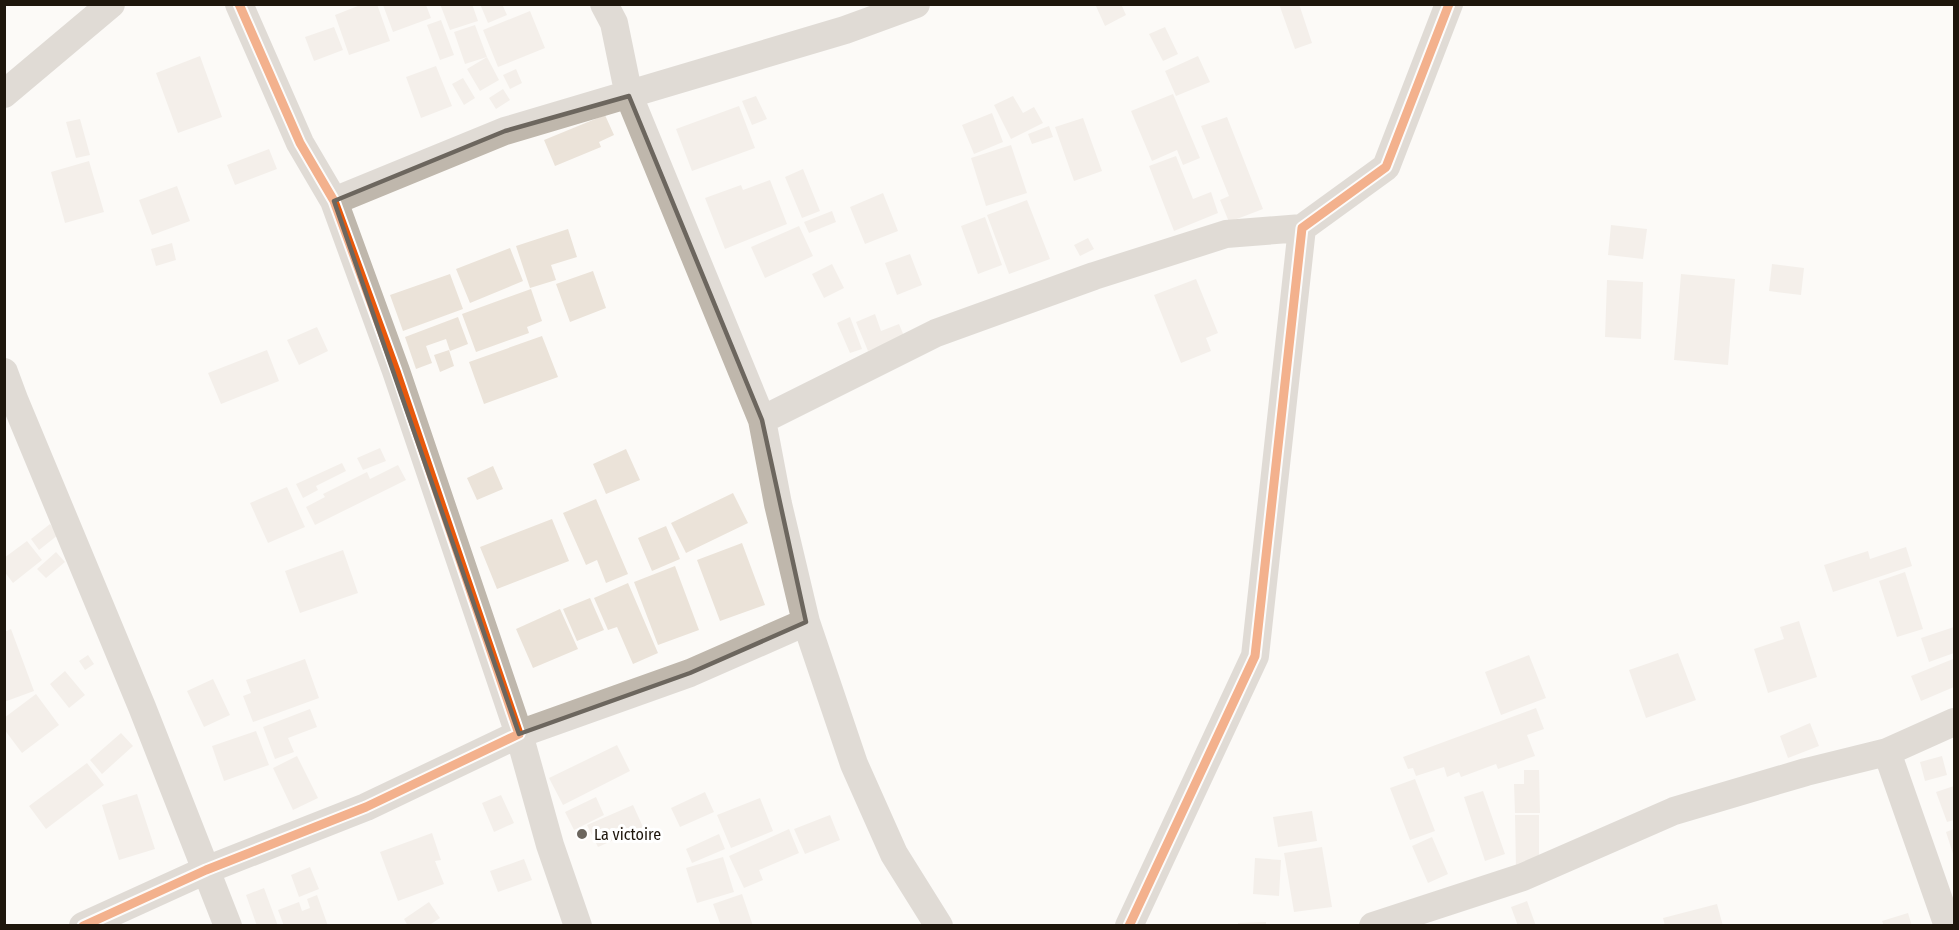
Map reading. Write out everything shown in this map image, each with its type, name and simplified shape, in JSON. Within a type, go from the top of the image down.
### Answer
[{"type":"street","points":[[4,94],[111,4]]},
{"type":"street","points":[[239,4],[300,144],[334,201],[396,371],[519,734],[550,845],[578,926]]},
{"type":"street","points":[[604,4],[614,23],[629,96],[762,420],[778,504],[806,622],[854,764],[894,854],[939,926]]},
{"type":"street","points":[[334,201],[505,131],[845,30],[916,4]]},
{"type":"street","points":[[762,420],[936,333],[1094,276],[1226,234],[1302,228],[1386,167],[1449,4]]},
{"type":"street","points":[[1129,926],[1255,656],[1302,228]]},
{"type":"street","points":[[4,372],[142,707],[228,926]]},
{"type":"street","points":[[84,926],[206,870],[366,807],[519,734],[690,673],[806,622]]},
{"type":"street","points":[[1373,926],[1523,877],[1674,811],[1806,772],[1887,752],[1954,722]]},
{"type":"street","points":[[1887,752],[1948,926]]},
{"type":"highlighted area","points":[[629,96],[762,420],[806,622],[690,673],[519,734],[334,201],[505,131]]},
{"type":"building","points":[[363,4],[377,4],[390,41],[349,55],[335,15]]},
{"type":"building","points":[[440,4],[472,4],[478,21],[450,30]]},
{"type":"building","points":[[480,4],[502,4],[507,15],[488,23]]},
{"type":"building","points":[[1095,4],[1121,4],[1126,15],[1105,26]]},
{"type":"building","points":[[1279,4],[1299,4],[1312,43],[1295,49]]},
{"type":"building","points":[[383,5],[426,5],[431,18],[393,32]]},
{"type":"building","points":[[530,11],[545,48],[498,67],[483,30]]},
{"type":"building","points":[[441,20],[454,55],[440,60],[427,25]]},
{"type":"building","points":[[475,25],[487,57],[465,64],[454,32]]},
{"type":"building","points":[[334,27],[343,50],[314,61],[305,37]]},
{"type":"building","points":[[1165,27],[1178,54],[1163,61],[1149,34]]},
{"type":"building","points":[[200,56],[222,117],[178,133],[156,73]]},
{"type":"building","points":[[1198,56],[1210,82],[1176,96],[1165,71]]},
{"type":"building","points":[[487,57],[499,80],[480,91],[467,69]]},
{"type":"building","points":[[436,66],[452,106],[421,118],[406,77]]},
{"type":"building","points":[[516,69],[522,83],[510,89],[503,75]]},
{"type":"building","points":[[463,78],[475,98],[464,105],[452,84]]},
{"type":"building","points":[[503,89],[510,100],[496,109],[489,98]]},
{"type":"building","points":[[1173,94],[1200,158],[1183,165],[1177,150],[1152,161],[1131,111]]},
{"type":"building","points":[[756,96],[767,119],[752,125],[742,101]]},
{"type":"building","points":[[1013,96],[1023,113],[1034,107],[1043,123],[1011,139],[994,105]]},
{"type":"building","points":[[739,106],[755,148],[692,171],[676,129]]},
{"type":"building","points":[[992,113],[1003,142],[974,154],[962,125]]},
{"type":"building","points":[[605,115],[614,135],[599,142],[601,147],[555,166],[544,140]]},
{"type":"building","points":[[1227,117],[1263,209],[1229,222],[1220,200],[1229,196],[1201,126]]},
{"type":"building","points":[[1083,118],[1102,171],[1074,181],[1055,127]]},
{"type":"building","points":[[80,119],[90,155],[76,158],[66,122]]},
{"type":"building","points":[[1049,126],[1053,137],[1032,144],[1028,134]]},
{"type":"building","points":[[1011,145],[1027,193],[986,206],[971,158]]},
{"type":"building","points":[[269,149],[277,169],[235,185],[227,165]]},
{"type":"building","points":[[1176,156],[1193,199],[1211,192],[1218,213],[1174,231],[1149,166]]},
{"type":"building","points":[[89,161],[104,212],[65,223],[51,172]]},
{"type":"building","points":[[803,169],[820,211],[802,218],[785,177]]},
{"type":"building","points":[[770,180],[787,224],[725,249],[705,198],[741,185],[743,190]]},
{"type":"building","points":[[177,186],[190,221],[152,235],[139,200]]},
{"type":"building","points":[[883,193],[898,231],[865,244],[850,207]]},
{"type":"building","points":[[1027,200],[1050,259],[1009,274],[987,215]]},
{"type":"building","points":[[832,211],[836,222],[809,233],[804,222]]},
{"type":"building","points":[[985,217],[1002,265],[978,274],[961,226]]},
{"type":"building","points":[[1611,225],[1647,229],[1643,259],[1608,255]]},
{"type":"building","points":[[799,226],[813,256],[765,278],[751,247]]},
{"type":"building","points":[[568,229],[577,257],[551,265],[556,280],[530,288],[516,246]]},
{"type":"building","points":[[1088,238],[1094,249],[1080,256],[1074,245]]},
{"type":"building","points":[[172,243],[176,260],[156,266],[151,249]]},
{"type":"building","points":[[510,248],[523,281],[470,303],[456,269]]},
{"type":"building","points":[[910,254],[922,285],[897,295],[885,263]]},
{"type":"building","points":[[832,264],[844,288],[824,298],[812,274]]},
{"type":"building","points":[[1772,264],[1804,268],[1801,295],[1769,291]]},
{"type":"building","points":[[593,271],[606,308],[570,322],[556,284]]},
{"type":"building","points":[[450,274],[463,309],[403,331],[390,295]]},
{"type":"building","points":[[1681,274],[1735,279],[1728,365],[1674,360]]},
{"type":"building","points":[[1196,279],[1218,333],[1206,338],[1211,351],[1181,363],[1154,295]]},
{"type":"building","points":[[1607,280],[1643,282],[1641,339],[1605,337]]},
{"type":"building","points":[[531,289],[542,321],[527,327],[529,333],[476,352],[462,314]]},
{"type":"building","points":[[875,314],[881,331],[899,324],[904,336],[868,351],[856,322]]},
{"type":"building","points":[[458,317],[468,344],[450,351],[446,339],[426,346],[432,363],[416,369],[405,337]]},
{"type":"building","points":[[850,317],[862,349],[850,353],[837,323]]},
{"type":"building","points":[[317,327],[328,351],[299,365],[287,340]]},
{"type":"building","points":[[542,336],[558,377],[484,404],[469,362]]},
{"type":"building","points":[[267,350],[279,381],[221,404],[208,373]]},
{"type":"building","points":[[449,350],[454,366],[440,372],[434,355]]},
{"type":"building","points":[[380,448],[386,461],[363,470],[357,458]]},
{"type":"building","points":[[626,449],[640,480],[606,494],[593,464]]},
{"type":"building","points":[[342,463],[346,471],[316,486],[318,490],[303,498],[296,484]]},
{"type":"building","points":[[398,465],[406,480],[315,525],[306,507],[325,497],[323,494],[367,472],[370,479]]},
{"type":"building","points":[[493,466],[503,489],[477,500],[467,478]]},
{"type":"building","points":[[287,487],[305,527],[268,543],[250,503]]},
{"type":"building","points":[[733,493],[748,523],[686,553],[671,523]]},
{"type":"building","points":[[596,499],[628,574],[606,583],[597,560],[586,565],[563,513]]},
{"type":"building","points":[[552,519],[569,561],[497,589],[480,547]]},
{"type":"building","points":[[50,524],[58,535],[39,550],[31,539]]},
{"type":"building","points":[[666,526],[680,559],[652,571],[638,538]]},
{"type":"building","points":[[27,541],[42,560],[13,583],[4,571],[4,558]]},
{"type":"building","points":[[742,543],[765,605],[720,621],[697,560]]},
{"type":"building","points":[[1906,547],[1912,566],[1833,592],[1824,565],[1868,551],[1870,559]]},
{"type":"building","points":[[343,550],[358,593],[300,613],[285,571]]},
{"type":"building","points":[[56,552],[65,562],[46,578],[37,569]]},
{"type":"building","points":[[675,566],[699,630],[658,645],[634,582]]},
{"type":"building","points":[[1905,572],[1923,629],[1897,637],[1879,581]]},
{"type":"building","points":[[628,583],[658,653],[633,664],[617,627],[608,630],[594,598]]},
{"type":"building","points":[[590,598],[604,630],[577,641],[563,609]]},
{"type":"building","points":[[560,609],[578,649],[533,668],[516,629]]},
{"type":"building","points":[[1799,621],[1817,677],[1768,693],[1754,649],[1784,639],[1780,627]]},
{"type":"building","points":[[1954,627],[1954,653],[1929,662],[1921,638]]},
{"type":"building","points":[[11,629],[34,691],[4,702],[4,632]]},
{"type":"building","points":[[1678,653],[1696,700],[1646,718],[1629,670]]},
{"type":"building","points":[[88,655],[94,664],[85,670],[79,661]]},
{"type":"building","points":[[1529,655],[1546,698],[1501,715],[1485,672]]},
{"type":"building","points":[[305,659],[319,698],[253,722],[243,696],[251,693],[246,680]]},
{"type":"building","points":[[1953,659],[1954,687],[1921,701],[1911,676]]},
{"type":"building","points":[[65,671],[85,695],[69,708],[50,684]]},
{"type":"building","points":[[213,679],[230,715],[204,727],[187,691]]},
{"type":"building","points":[[36,694],[59,725],[22,753],[4,729],[4,718]]},
{"type":"building","points":[[1536,708],[1544,729],[1527,735],[1535,756],[1498,769],[1496,764],[1461,777],[1459,772],[1447,777],[1444,767],[1416,776],[1413,768],[1408,769],[1403,757]]},
{"type":"building","points":[[310,709],[317,727],[288,738],[294,752],[275,759],[263,727]]},
{"type":"building","points":[[1810,723],[1819,746],[1788,758],[1780,736]]},
{"type":"building","points":[[256,731],[269,765],[224,781],[212,746]]},
{"type":"building","points":[[121,733],[133,746],[102,774],[90,760]]},
{"type":"building","points":[[617,745],[630,771],[563,805],[549,778]]},
{"type":"building","points":[[297,756],[318,798],[293,810],[273,768]]},
{"type":"building","points":[[1942,756],[1947,775],[1925,781],[1920,762]]},
{"type":"building","points":[[87,763],[104,785],[46,829],[29,806]]},
{"type":"building","points":[[1524,770],[1539,770],[1540,813],[1515,813],[1514,784],[1524,784]]},
{"type":"building","points":[[1415,779],[1435,831],[1410,840],[1390,788]]},
{"type":"building","points":[[1954,786],[1954,820],[1947,822],[1936,792]]},
{"type":"building","points":[[1483,791],[1505,854],[1485,861],[1464,797]]},
{"type":"building","points":[[705,792],[714,812],[680,827],[671,808]]},
{"type":"building","points":[[137,794],[155,849],[119,860],[102,805]]},
{"type":"building","points":[[501,795],[514,823],[494,832],[482,803]]},
{"type":"building","points":[[596,797],[604,815],[574,830],[565,812]]},
{"type":"building","points":[[760,798],[773,831],[731,848],[717,815]]},
{"type":"building","points":[[633,805],[643,827],[598,847],[587,825]]},
{"type":"building","points":[[1312,811],[1317,841],[1278,847],[1273,817]]},
{"type":"building","points":[[830,815],[840,840],[805,854],[794,829]]},
{"type":"building","points":[[1515,815],[1539,815],[1539,868],[1516,869]]},
{"type":"building","points":[[789,829],[799,853],[759,870],[763,880],[744,888],[729,856]]},
{"type":"building","points":[[1954,829],[1954,857],[1946,832]]},
{"type":"building","points":[[432,833],[441,860],[435,861],[444,884],[398,901],[380,852]]},
{"type":"building","points":[[719,834],[725,849],[692,863],[686,849]]},
{"type":"building","points":[[1432,837],[1448,874],[1428,883],[1412,846]]},
{"type":"building","points":[[1322,847],[1332,907],[1294,912],[1284,853]]},
{"type":"building","points":[[723,857],[734,892],[697,903],[686,868]]},
{"type":"building","points":[[1255,858],[1281,860],[1279,896],[1253,894]]},
{"type":"building","points":[[524,859],[532,880],[498,892],[490,871]]},
{"type":"building","points":[[310,867],[319,889],[299,897],[291,875]]},
{"type":"building","points":[[264,888],[278,926],[257,926],[246,895]]},
{"type":"building","points":[[742,894],[753,926],[721,926],[713,904]]},
{"type":"building","points":[[317,895],[328,926],[284,926],[278,910],[299,902],[302,911],[310,908],[307,899]]},
{"type":"building","points":[[1527,901],[1536,926],[1518,926],[1511,907]]},
{"type":"building","points":[[429,902],[440,918],[428,926],[408,926],[404,919]]},
{"type":"building","points":[[1717,904],[1723,926],[1665,926],[1663,918]]},
{"type":"building","points":[[1908,913],[1912,926],[1884,926],[1882,921]]},
{"type":"building","points":[[1266,922],[1266,926],[1238,926],[1238,923]]},
{"type":"cycle path","points":[[83,926],[206,870],[366,807],[519,734],[396,371],[334,201],[300,143],[239,4]]},
{"type":"cycle path","points":[[1129,926],[1255,656],[1302,228],[1386,167],[1449,4]]},
{"type":"place","name":"La victoire","points":[[582,834]]}]
